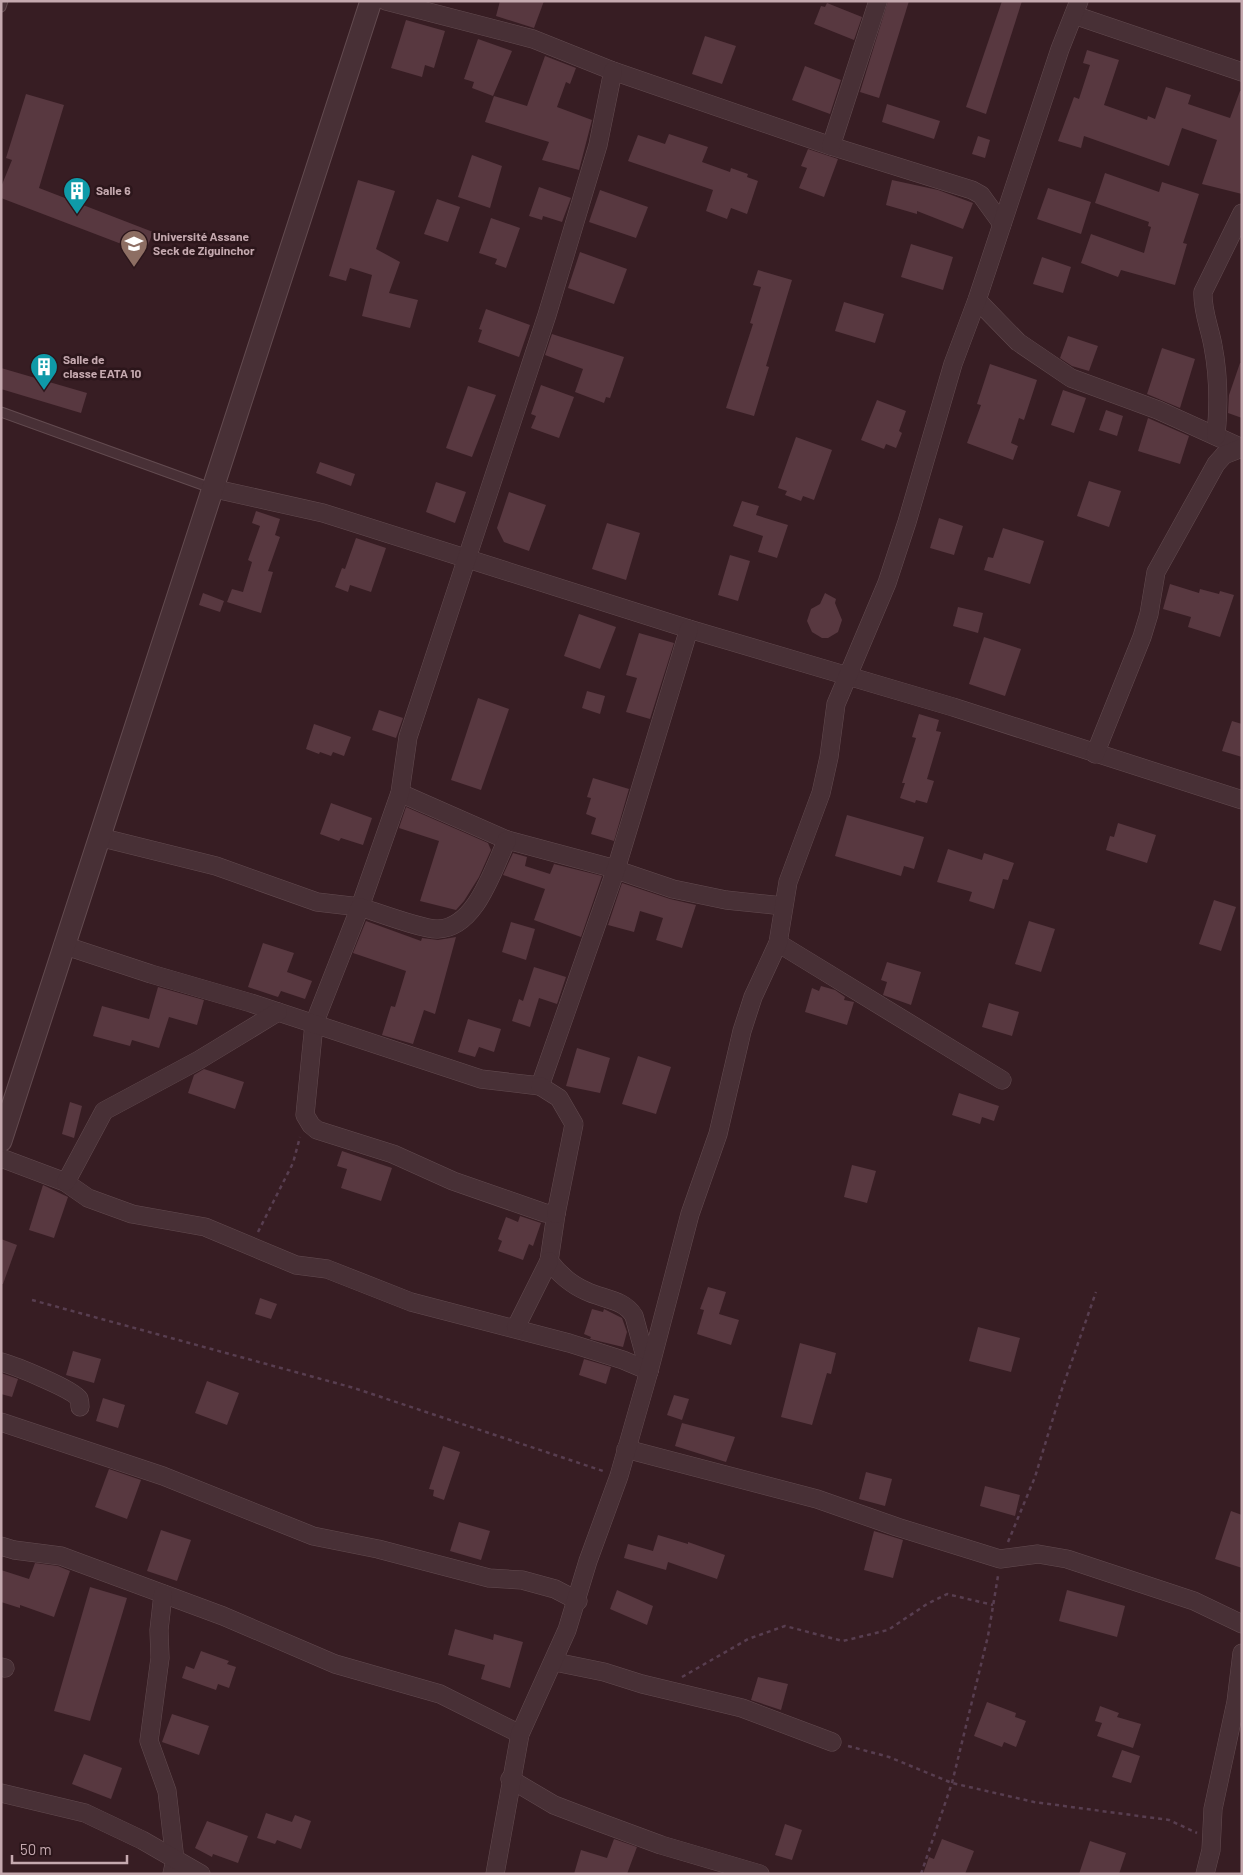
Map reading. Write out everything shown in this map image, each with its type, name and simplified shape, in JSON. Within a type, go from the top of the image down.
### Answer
[{"type":"street","points":[[1,1141],[211,488],[371,1]]},
{"type":"street","points":[[386,1],[533,39],[612,71],[831,146],[972,190],[981,195],[1002,224]]},
{"type":"street","points":[[831,146],[878,1]]},
{"type":"street","points":[[495,1874],[510,1780],[520,1734],[555,1662],[578,1601],[588,1561],[619,1476],[690,1214],[725,1109],[742,1031],[753,998],[778,943],[788,882],[821,793],[829,757],[836,704],[846,676],[887,583],[954,364],[1076,8],[1140,39],[1242,72]]},
{"type":"street","points":[[556,1214],[546,1213],[453,1181],[393,1154],[317,1130],[311,1125],[305,1115],[314,1024],[360,907],[400,793],[408,737],[465,558],[547,315],[584,183],[598,145],[612,71]]},
{"type":"street","points":[[1216,436],[1220,401],[1218,374],[1213,345],[1202,304],[1203,292],[1242,213]]},
{"type":"street","points":[[977,300],[1018,342],[1070,378],[1158,410],[1242,448]]},
{"type":"street","points":[[1095,754],[1142,637],[1156,572],[1164,554],[1216,464],[1224,455],[1242,448]]},
{"type":"street","points":[[211,488],[323,513],[689,630],[954,707],[1242,800]]},
{"type":"street","points":[[540,1086],[616,869],[689,630]]},
{"type":"street","points":[[400,793],[507,840],[616,869],[682,891],[726,900],[784,906]]},
{"type":"street","points":[[100,837],[216,866],[317,902],[360,907],[436,930],[451,927],[473,910],[507,840]]},
{"type":"street","points":[[778,943],[1002,1080]]},
{"type":"street","points":[[63,945],[151,974],[278,1012],[482,1079],[540,1086],[559,1098],[574,1124],[556,1214],[549,1261],[516,1327]]},
{"type":"street","points":[[66,1182],[104,1111],[199,1060],[278,1012]]},
{"type":"street","points":[[1,1158],[66,1182],[88,1198],[132,1214],[205,1227],[296,1265],[327,1269],[410,1302],[516,1327],[623,1360],[649,1371]]},
{"type":"street","points":[[549,1261],[581,1288],[630,1309],[634,1316],[649,1371]]},
{"type":"street","points":[[1,1362],[40,1377],[75,1395],[80,1401],[80,1407]]},
{"type":"street","points":[[1,1422],[163,1476],[313,1536],[378,1549],[489,1578],[522,1580],[555,1589],[578,1601]]},
{"type":"street","points":[[626,1449],[817,1499],[897,1527],[1000,1559],[1038,1554],[1067,1559],[1194,1601],[1242,1624]]},
{"type":"street","points":[[1,1546],[14,1550],[61,1556],[223,1616],[334,1664],[440,1694],[520,1734]]},
{"type":"street","points":[[163,1594],[159,1630],[160,1658],[150,1741],[167,1791],[174,1867]]},
{"type":"street","points":[[1206,1874],[1213,1809],[1236,1702],[1242,1653]]},
{"type":"street","points":[[555,1662],[604,1672],[662,1689],[742,1708],[832,1742]]},
{"type":"street","points":[[510,1780],[554,1805],[596,1822],[661,1845],[760,1874]]},
{"type":"street","points":[[1,1793],[85,1812],[142,1840],[174,1867],[201,1874]]},
{"type":"lane","points":[[1,7],[3,1]]},
{"type":"lane","points":[[1,412],[211,488]]},
{"type":"path","points":[[250,1246],[294,1164],[305,1115]]},
{"type":"path","points":[[921,1874],[952,1783],[988,1636],[1000,1559],[1035,1477],[1062,1390],[1096,1292]]},
{"type":"path","points":[[32,1300],[354,1388],[619,1476]]},
{"type":"path","points":[[662,1689],[748,1639],[785,1626],[843,1641],[888,1630],[927,1604],[947,1594],[993,1606]]},
{"type":"path","points":[[832,1742],[889,1757],[952,1783],[1034,1802],[1169,1820],[1211,1841]]},
{"type":"building","points":[[500,1],[544,1],[534,28],[496,16]]},
{"type":"building","points":[[888,1],[909,1],[879,98],[860,92]]},
{"type":"building","points":[[1002,1],[1022,1],[986,114],[966,107]]},
{"type":"building","points":[[827,3],[862,17],[854,40],[814,24],[821,6],[825,7]]},
{"type":"building","points":[[406,20],[445,31],[434,68],[425,65],[422,77],[391,68]]},
{"type":"building","points":[[705,36],[736,46],[722,84],[692,74]]},
{"type":"building","points":[[478,39],[512,51],[493,96],[472,88],[474,82],[464,79]]},
{"type":"building","points":[[1087,50],[1119,60],[1104,105],[1147,120],[1148,116],[1155,119],[1166,87],[1191,95],[1188,104],[1230,118],[1240,91],[1242,91],[1242,194],[1202,184],[1217,140],[1182,128],[1169,166],[1084,136],[1081,148],[1058,141],[1074,97],[1079,99],[1090,65],[1083,63]]},
{"type":"building","points":[[545,56],[576,68],[570,84],[566,82],[557,107],[592,120],[579,170],[542,160],[549,142],[485,122],[494,96],[527,106]]},
{"type":"building","points":[[805,66],[841,80],[830,114],[792,100]]},
{"type":"building","points":[[26,94],[64,105],[39,188],[153,232],[145,253],[1,198],[1,187],[12,160],[6,158]]},
{"type":"building","points":[[887,104],[940,121],[934,139],[882,122]]},
{"type":"building","points":[[669,134],[708,147],[702,162],[730,172],[731,168],[748,174],[747,177],[758,181],[747,214],[731,208],[727,219],[706,211],[713,190],[628,161],[638,135],[665,144]]},
{"type":"building","points":[[978,136],[990,140],[985,158],[972,154]]},
{"type":"building","points":[[808,149],[838,159],[824,197],[799,188],[807,168],[801,166]]},
{"type":"building","points":[[472,155],[502,166],[490,208],[458,197]]},
{"type":"building","points":[[1105,173],[1159,192],[1162,182],[1199,194],[1183,243],[1187,244],[1175,285],[1121,270],[1118,277],[1081,263],[1091,234],[1144,253],[1151,227],[1148,226],[1149,222],[1095,203]]},
{"type":"building","points":[[358,180],[395,191],[376,249],[400,262],[389,293],[418,300],[410,328],[362,316],[372,275],[350,268],[346,281],[329,276]]},
{"type":"building","points":[[892,180],[938,190],[973,203],[963,229],[917,211],[917,214],[886,205]]},
{"type":"building","points":[[539,187],[571,198],[562,222],[543,216],[542,220],[529,216]]},
{"type":"building","points":[[1048,188],[1091,202],[1081,234],[1037,219]]},
{"type":"building","points":[[600,190],[648,207],[636,238],[589,222]]},
{"type":"building","points":[[437,199],[460,207],[448,242],[424,234]]},
{"type":"building","points":[[491,218],[520,228],[506,268],[495,264],[497,259],[479,253]]},
{"type":"building","points":[[911,244],[953,257],[943,290],[901,277]]},
{"type":"building","points":[[580,252],[627,269],[614,304],[568,288]]},
{"type":"building","points":[[1042,257],[1071,267],[1063,293],[1033,284]]},
{"type":"building","points":[[758,270],[792,280],[766,366],[769,367],[754,416],[726,408],[753,324],[750,323],[761,287],[753,285]]},
{"type":"building","points":[[844,302],[884,314],[875,343],[835,331]]},
{"type":"building","points":[[486,309],[530,325],[519,357],[478,342],[482,330],[479,329]]},
{"type":"building","points":[[552,334],[624,357],[610,398],[606,397],[604,403],[575,392],[583,369],[545,355]]},
{"type":"building","points":[[1068,336],[1098,346],[1089,371],[1072,366],[1060,358]]},
{"type":"building","points":[[1162,348],[1195,359],[1180,408],[1147,394]]},
{"type":"building","points":[[1240,363],[1242,363],[1242,418],[1228,413],[1229,395]]},
{"type":"building","points":[[990,364],[1037,380],[1024,420],[1019,418],[1011,443],[1018,446],[1013,460],[967,443],[981,405],[977,404]]},
{"type":"building","name":"Salle de classe EATA 10","points":[[1,368],[87,393],[81,413],[1,389]]},
{"type":"building","points":[[541,385],[574,397],[559,438],[531,428],[536,416],[531,414]]},
{"type":"building","points":[[468,386],[496,395],[472,457],[446,448]]},
{"type":"building","points":[[1063,390],[1086,398],[1074,433],[1051,425]]},
{"type":"building","points":[[877,400],[906,411],[899,431],[902,433],[896,448],[886,444],[884,449],[861,440]]},
{"type":"building","points":[[1106,410],[1123,416],[1117,436],[1099,430]]},
{"type":"building","points":[[1148,418],[1189,436],[1180,464],[1138,451]]},
{"type":"building","points":[[796,437],[832,450],[814,500],[803,496],[801,501],[785,495],[787,491],[778,488]]},
{"type":"building","points":[[320,462],[355,474],[351,486],[316,473]]},
{"type":"building","points":[[1089,481],[1121,491],[1109,527],[1077,516]]},
{"type":"building","points":[[436,482],[466,492],[455,523],[426,512]]},
{"type":"building","points":[[509,492],[546,505],[529,551],[504,542],[497,528]]},
{"type":"building","points":[[742,501],[759,506],[756,515],[788,525],[777,558],[758,552],[763,536],[733,526]]},
{"type":"building","points":[[256,511],[280,519],[275,535],[280,537],[268,571],[273,572],[261,613],[227,602],[232,589],[243,592],[252,562],[248,560],[260,526],[252,523]]},
{"type":"building","points":[[939,518],[963,526],[954,555],[930,548]]},
{"type":"building","points":[[607,523],[640,533],[626,580],[592,569]]},
{"type":"building","points":[[1003,528],[1044,541],[1030,584],[984,570],[988,557],[993,558]]},
{"type":"building","points":[[356,538],[386,548],[371,592],[350,585],[348,592],[335,587],[342,568],[345,569]]},
{"type":"building","points":[[730,555],[750,561],[738,601],[718,595]]},
{"type":"building","points":[[1170,584],[1199,593],[1200,589],[1219,594],[1220,591],[1234,595],[1220,637],[1188,627],[1191,617],[1163,609]]},
{"type":"building","points":[[203,593],[224,601],[220,612],[199,605]]},
{"type":"building","points":[[825,593],[836,599],[835,603],[842,620],[838,632],[828,638],[822,638],[812,632],[807,621],[811,609],[820,604]]},
{"type":"building","points":[[958,607],[983,613],[978,633],[953,626]]},
{"type":"building","points":[[579,614],[616,627],[600,669],[564,656]]},
{"type":"building","points":[[639,633],[674,643],[650,719],[626,712],[637,678],[626,675]]},
{"type":"building","points":[[984,637],[1021,649],[1005,696],[969,684]]},
{"type":"building","points":[[587,691],[605,696],[600,714],[582,708]]},
{"type":"building","points":[[478,698],[509,709],[481,790],[451,780]]},
{"type":"building","points":[[379,710],[403,718],[396,738],[372,730]]},
{"type":"building","points":[[919,714],[939,720],[936,731],[941,732],[927,779],[934,781],[927,803],[916,800],[915,803],[900,798],[905,783],[902,783],[916,738],[912,737]]},
{"type":"building","points":[[1232,721],[1242,724],[1242,757],[1222,751]]},
{"type":"building","points":[[314,724],[351,737],[344,756],[333,752],[331,756],[320,752],[319,754],[306,749]]},
{"type":"building","points":[[593,778],[629,789],[614,841],[591,834],[596,818],[586,814],[591,798],[587,797]]},
{"type":"building","points":[[331,803],[372,818],[363,845],[341,838],[339,841],[320,834]]},
{"type":"building","points":[[406,807],[488,843],[491,850],[479,877],[456,910],[420,901],[439,841],[399,828]]},
{"type":"building","points":[[847,815],[924,837],[914,869],[904,866],[901,876],[835,856]]},
{"type":"building","points":[[1118,823],[1156,835],[1147,863],[1106,850],[1110,836],[1114,837]]},
{"type":"building","points":[[948,849],[982,860],[984,853],[1014,863],[1008,880],[1003,879],[994,909],[969,901],[972,892],[937,882]]},
{"type":"building","points":[[513,853],[527,857],[525,866],[550,874],[554,864],[602,876],[581,937],[534,920],[545,889],[503,875]]},
{"type":"building","points":[[622,883],[670,899],[696,905],[682,948],[656,940],[663,918],[640,911],[634,932],[608,925]]},
{"type":"building","points":[[1214,900],[1236,907],[1221,951],[1199,944]]},
{"type":"building","points":[[366,921],[421,941],[422,938],[438,940],[456,937],[435,1014],[424,1010],[413,1044],[382,1035],[391,1006],[395,1007],[406,971],[353,953]]},
{"type":"building","points":[[1029,921],[1055,929],[1041,972],[1015,964]]},
{"type":"building","points":[[511,922],[535,929],[526,960],[502,952]]},
{"type":"building","points":[[263,943],[294,953],[287,972],[312,981],[305,999],[281,991],[278,997],[248,987]]},
{"type":"building","points":[[887,962],[921,972],[911,1005],[883,995],[887,982],[881,980]]},
{"type":"building","points":[[534,967],[566,977],[557,1004],[539,998],[530,1027],[512,1021],[519,999],[523,1001]]},
{"type":"building","points":[[821,986],[835,990],[845,997],[844,1000],[854,1002],[847,1025],[805,1012],[812,988],[819,991]]},
{"type":"building","points":[[158,987],[204,1000],[197,1025],[169,1017],[159,1048],[132,1040],[130,1046],[93,1036],[102,1006],[149,1019]]},
{"type":"building","points":[[989,1003],[1019,1012],[1012,1036],[982,1027]]},
{"type":"building","points":[[468,1019],[501,1029],[494,1052],[479,1047],[475,1057],[458,1052]]},
{"type":"building","points":[[577,1048],[610,1058],[600,1093],[566,1086]]},
{"type":"building","points":[[638,1056],[671,1067],[656,1114],[622,1104]]},
{"type":"building","points":[[204,1069],[244,1082],[235,1109],[188,1093],[194,1075]]},
{"type":"building","points":[[959,1093],[999,1106],[994,1121],[982,1117],[980,1124],[952,1115]]},
{"type":"building","points":[[70,1102],[82,1106],[74,1138],[62,1134]]},
{"type":"building","points":[[342,1151],[392,1168],[381,1201],[341,1188],[347,1169],[337,1166]]},
{"type":"building","points":[[852,1165],[876,1171],[867,1203],[844,1197]]},
{"type":"building","points":[[43,1185],[68,1197],[54,1238],[29,1230]]},
{"type":"building","points":[[520,1216],[541,1223],[533,1246],[529,1244],[523,1260],[498,1251],[502,1241],[498,1239],[506,1217],[518,1222]]},
{"type":"building","points":[[1,1239],[17,1245],[3,1284],[1,1284]]},
{"type":"building","points":[[708,1287],[726,1292],[719,1314],[739,1320],[731,1345],[697,1334],[704,1310],[700,1309]]},
{"type":"building","points":[[260,1298],[277,1304],[271,1319],[255,1314]]},
{"type":"building","points":[[592,1309],[603,1312],[604,1309],[622,1318],[627,1332],[623,1347],[590,1339],[591,1337],[584,1334]]},
{"type":"building","points":[[978,1327],[1020,1338],[1011,1372],[969,1361]]},
{"type":"building","points":[[800,1343],[836,1353],[831,1374],[827,1373],[812,1425],[781,1417]]},
{"type":"building","points":[[73,1351],[101,1359],[94,1383],[66,1375]]},
{"type":"building","points":[[584,1359],[611,1367],[606,1384],[579,1375]]},
{"type":"building","points":[[1,1373],[18,1379],[12,1397],[1,1394]]},
{"type":"building","points":[[207,1381],[239,1393],[227,1425],[195,1413]]},
{"type":"building","points":[[674,1395],[689,1399],[682,1420],[667,1415]]},
{"type":"building","points":[[103,1398],[125,1405],[118,1428],[96,1421]]},
{"type":"building","points":[[682,1423],[735,1437],[726,1462],[675,1446]]},
{"type":"building","points":[[443,1446],[460,1452],[444,1500],[433,1496],[434,1490],[429,1489]]},
{"type":"building","points":[[109,1469],[141,1480],[127,1519],[95,1507]]},
{"type":"building","points":[[866,1472],[892,1479],[885,1506],[859,1499]]},
{"type":"building","points":[[985,1486],[1020,1495],[1015,1516],[980,1506]]},
{"type":"building","points":[[1231,1511],[1242,1515],[1242,1568],[1215,1559]]},
{"type":"building","points":[[459,1522],[490,1531],[481,1560],[450,1551]]},
{"type":"building","points":[[161,1530],[191,1540],[177,1581],[147,1571]]},
{"type":"building","points":[[874,1531],[903,1540],[893,1578],[864,1570]]},
{"type":"building","points":[[658,1535],[688,1544],[688,1542],[725,1555],[717,1579],[668,1562],[666,1570],[624,1558],[628,1544],[653,1551]]},
{"type":"building","points":[[35,1563],[58,1566],[70,1571],[54,1617],[20,1605],[20,1608],[1,1602],[1,1570],[29,1579]]},
{"type":"building","points":[[90,1587],[127,1598],[90,1721],[54,1711]]},
{"type":"building","points":[[617,1590],[653,1606],[647,1625],[610,1609]]},
{"type":"building","points":[[1067,1590],[1125,1606],[1117,1637],[1059,1621]]},
{"type":"building","points":[[455,1629],[493,1640],[494,1634],[523,1642],[510,1688],[481,1679],[485,1665],[448,1655]]},
{"type":"building","points":[[201,1651],[229,1661],[227,1664],[236,1667],[229,1688],[218,1684],[216,1690],[182,1678],[186,1666],[194,1669]]},
{"type":"building","points":[[758,1677],[788,1684],[781,1710],[751,1700]]},
{"type":"building","points":[[987,1702],[1016,1713],[1015,1717],[1026,1721],[1016,1747],[1004,1742],[1002,1747],[974,1736]]},
{"type":"building","points":[[1100,1706],[1119,1713],[1117,1717],[1141,1724],[1133,1748],[1097,1736],[1102,1723],[1095,1721]]},
{"type":"building","points":[[172,1714],[209,1726],[199,1755],[162,1742]]},
{"type":"building","points":[[1122,1750],[1140,1756],[1131,1783],[1112,1777]]},
{"type":"building","points":[[84,1754],[122,1768],[111,1799],[72,1784]]},
{"type":"building","points":[[266,1813],[292,1822],[295,1815],[311,1821],[301,1849],[277,1840],[275,1844],[257,1838]]},
{"type":"building","points":[[207,1821],[248,1836],[238,1863],[213,1854],[212,1857],[195,1848]]},
{"type":"building","points":[[785,1824],[802,1830],[792,1860],[775,1855]]},
{"type":"building","points":[[614,1839],[637,1847],[627,1874],[574,1874],[581,1850],[607,1858]]},
{"type":"building","points":[[942,1839],[974,1851],[965,1874],[923,1874],[929,1857],[934,1859]]},
{"type":"building","points":[[1090,1841],[1126,1853],[1119,1874],[1079,1874]]},
{"type":"place","name":"Salle 6","points":[[77,215]]},
{"type":"place","name":"Université Assane Seck de Ziguinchor","points":[[134,268]]},
{"type":"place","name":"Salle de classe EATA 10","points":[[44,391]]}]
